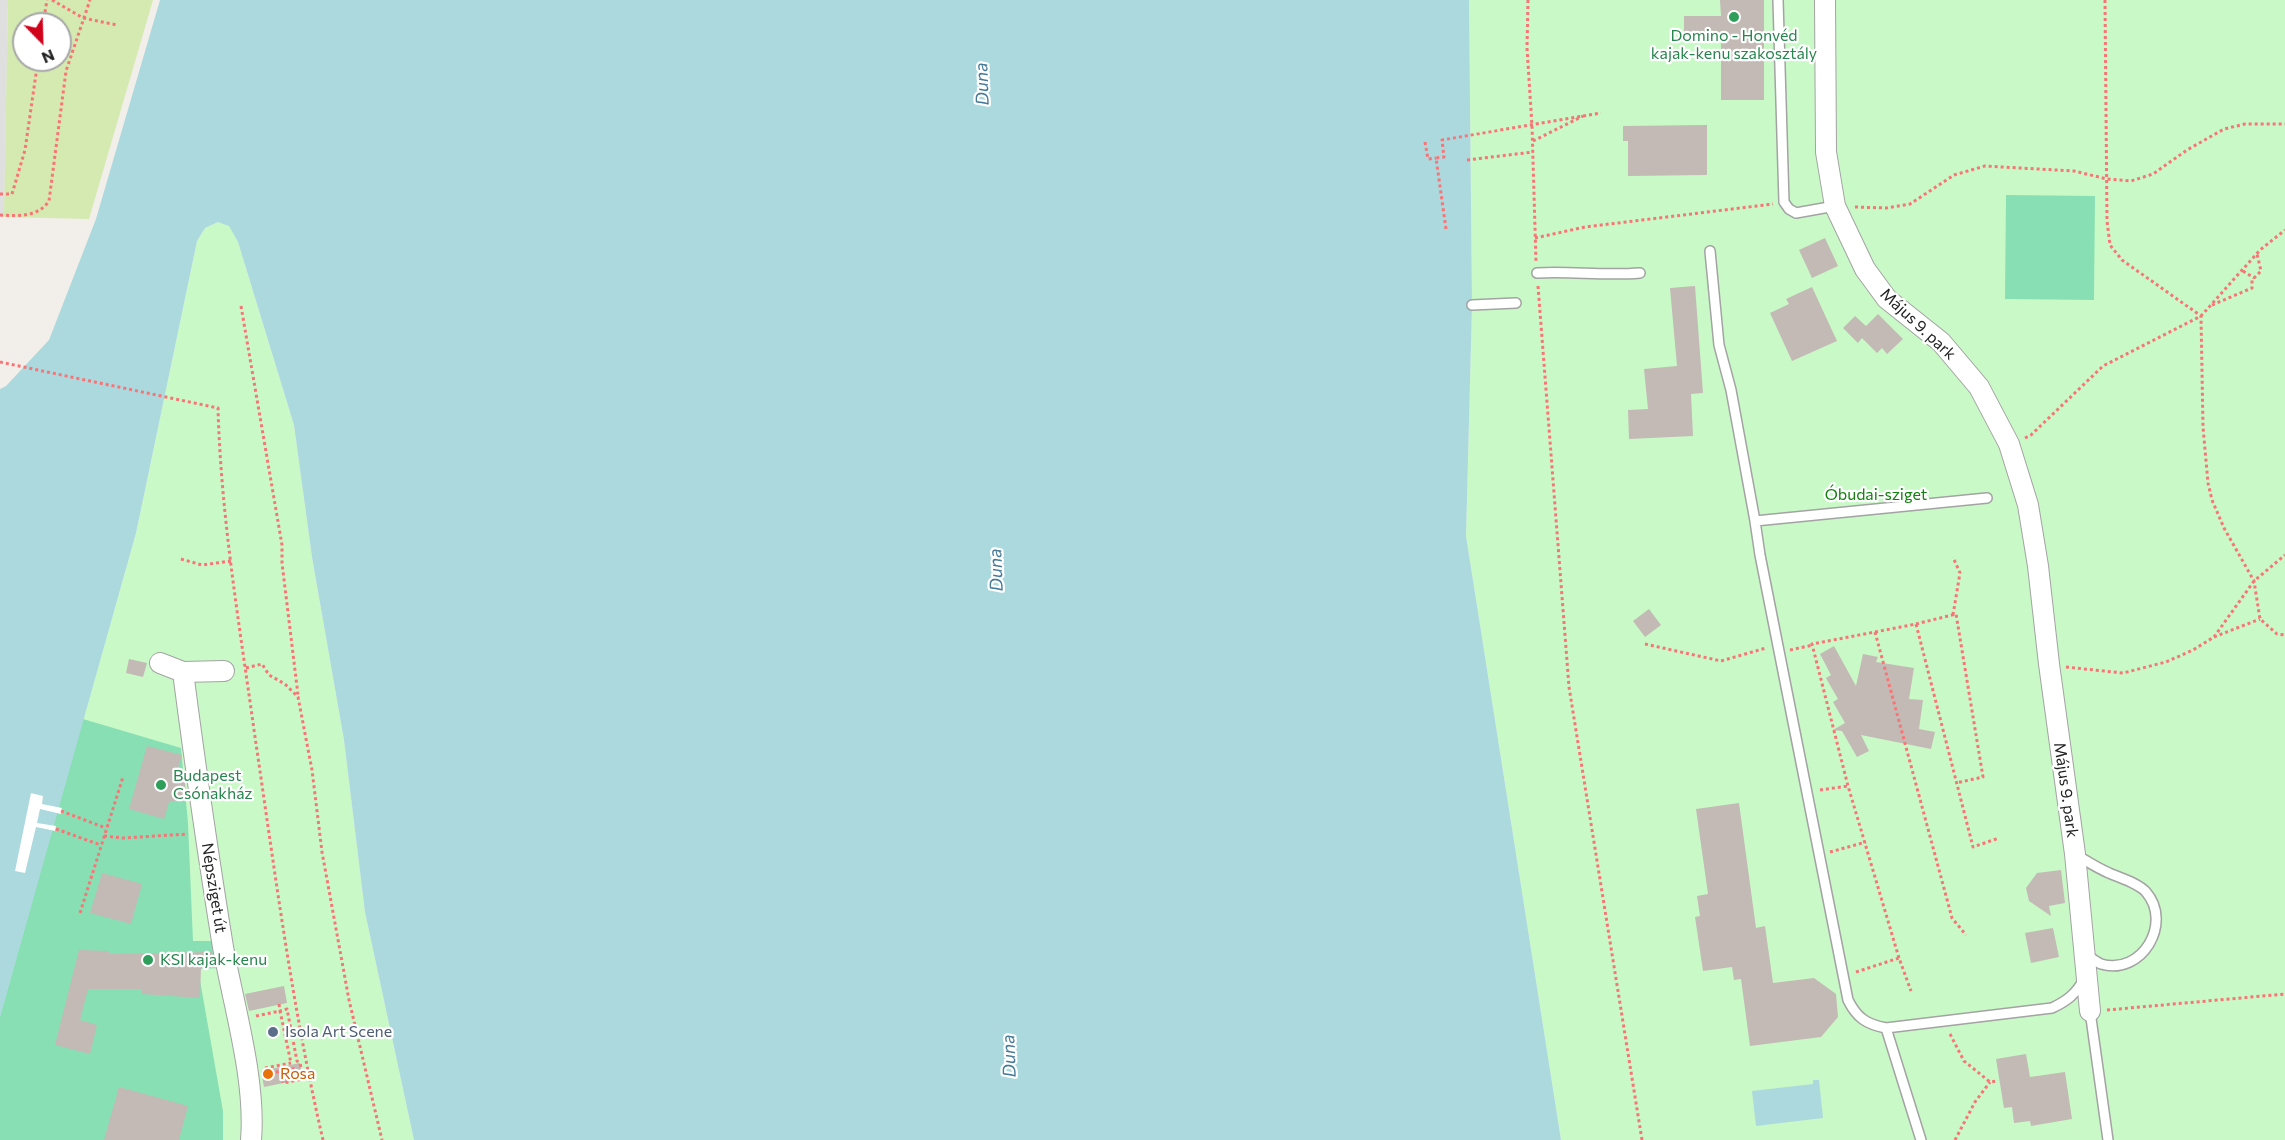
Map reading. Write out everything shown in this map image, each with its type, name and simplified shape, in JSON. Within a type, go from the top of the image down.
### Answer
[{"type":"street","name":"Május 9. park","points":[[1825,0],[1826,152],[1835,206],[1864,269],[1887,299],[1941,342],[1979,387],[2010,444],[2028,505],[2075,854],[2085,954]]},
{"type":"street","points":[[160,663],[183,672],[224,671]]},
{"type":"street","name":"Népsziget út","points":[[183,672],[205,832],[248,1079],[251,1140]]},
{"type":"street","points":[[2085,954],[2090,1011]]},
{"type":"lane","points":[[1778,0],[1784,202],[1796,213],[1835,206]]},
{"type":"lane","points":[[1710,251],[1719,345],[1731,390],[1777,649],[1848,1000],[1861,1020],[1886,1028],[2052,1008],[2067,1001],[2078,990],[2087,974]]},
{"type":"lane","points":[[1537,273],[1616,275],[1640,273]]},
{"type":"lane","points":[[1472,305],[1516,303]]},
{"type":"lane","points":[[1755,521],[1987,498]]},
{"type":"lane","points":[[2075,854],[2145,891],[2155,907],[2157,916],[2152,941],[2141,955],[2130,962],[2116,965],[2101,964],[2085,954]]},
{"type":"lane","points":[[2090,1011],[2108,1140]]},
{"type":"lane","points":[[1886,1028],[1922,1140]]},
{"type":"path","points":[[52,0],[83,18],[117,25]]},
{"type":"path","points":[[0,215],[33,214],[44,209],[50,201],[66,70],[90,0]]},
{"type":"path","points":[[1528,0],[1527,48],[1533,141],[1537,273],[1569,687],[1642,1140]]},
{"type":"path","points":[[2105,0],[2107,235],[2115,254],[2154,285],[2201,316]]},
{"type":"path","points":[[0,194],[12,194],[25,150],[36,72]]},
{"type":"path","points":[[1425,142],[1428,159],[1444,158],[1442,140],[1601,113]]},
{"type":"path","points":[[1533,141],[1588,114]]},
{"type":"path","points":[[1835,206],[1886,208],[1910,204],[1954,175],[1985,166],[2004,165],[2074,171],[2107,179],[2131,181],[2153,174],[2187,150],[2224,129],[2265,122],[2285,124]]},
{"type":"path","points":[[1467,160],[1533,152]]},
{"type":"path","points":[[1436,158],[1446,229]]},
{"type":"path","points":[[1535,238],[1585,228],[1784,202]]},
{"type":"path","points":[[2010,444],[2031,435],[2103,366],[2201,316],[2256,254],[2285,230]]},
{"type":"path","points":[[2211,305],[2252,288],[2254,278],[2261,271],[2256,254]]},
{"type":"path","points":[[2242,271],[2254,278]]},
{"type":"path","points":[[241,306],[282,544],[282,563],[298,697],[312,770],[322,852],[349,1000],[382,1140]]},
{"type":"path","points":[[2201,316],[2203,427],[2208,483],[2212,500],[2224,528],[2254,581],[2260,619],[2277,634],[2285,635]]},
{"type":"path","points":[[0,362],[218,408],[219,468],[282,927],[323,1140]]},
{"type":"path","points":[[2214,637],[2254,581],[2285,555]]},
{"type":"path","points":[[1953,557],[1960,573],[1953,615]]},
{"type":"path","points":[[181,560],[202,565],[231,561]]},
{"type":"path","points":[[1645,644],[1721,661],[1916,624],[1956,614],[1983,777],[1956,783]]},
{"type":"path","points":[[2049,664],[2079,670],[2123,673],[2166,662],[2193,650],[2214,637],[2260,619]]},
{"type":"path","points":[[1916,624],[1973,847],[1999,838]]},
{"type":"path","points":[[1875,632],[1952,918],[1966,935]]},
{"type":"path","points":[[1814,644],[1812,644],[1848,786],[1911,991]]},
{"type":"path","points":[[246,668],[262,664],[269,675],[285,684],[298,697]]},
{"type":"path","points":[[80,913],[123,777]]},
{"type":"path","points":[[1806,793],[1848,786]]},
{"type":"path","points":[[61,811],[106,828]]},
{"type":"path","points":[[56,829],[101,845]]},
{"type":"path","points":[[104,836],[164,837],[205,832]]},
{"type":"path","points":[[1818,855],[1866,842]]},
{"type":"path","points":[[1843,976],[1899,958]]},
{"type":"path","points":[[2090,1011],[2285,994]]},
{"type":"path","points":[[279,1004],[291,1063]]},
{"type":"path","points":[[237,1020],[286,1010],[303,1079],[283,1083],[280,1071]]},
{"type":"path","points":[[1947,1021],[1956,1047],[1964,1061],[1990,1082]]},
{"type":"path","points":[[294,1047],[304,1044]]},
{"type":"path","points":[[264,1069],[297,1061]]},
{"type":"path","points":[[270,1074],[297,1068]]},
{"type":"path","points":[[1954,1140],[1975,1102],[1990,1082],[1997,1081]]},
{"type":"shaded area","points":[[0,0],[8,0],[4,217],[0,217]]},
{"type":"green space","points":[[8,0],[153,0],[89,219],[4,217]]},
{"type":"green space","name":"Óbudai-sziget","points":[[1469,0],[2285,0],[2285,1140],[1561,1140],[1466,536],[1472,305]]},
{"type":"green space","points":[[2006,195],[2095,196],[2094,300],[2005,299]]},
{"type":"green space","points":[[218,222],[229,225],[238,242],[294,425],[312,557],[344,740],[365,912],[414,1140],[0,1140],[52,830],[136,533],[197,241],[205,228]]},
{"type":"green space","points":[[83,719],[181,748],[188,823],[193,941],[216,941],[221,968],[198,969],[223,1111],[223,1140],[0,1140],[0,1016]]},
{"type":"water","name":"Duna","points":[[160,0],[1469,0],[1472,305],[1466,536],[1561,1140],[414,1140],[365,912],[344,740],[312,557],[294,425],[238,242],[229,226],[218,222],[205,228],[197,241],[136,533],[0,1017],[0,389],[6,386],[49,340],[96,219]]},
{"type":"water","points":[[1813,1080],[1819,1080],[1823,1118],[1756,1126],[1752,1091],[1813,1084]]},
{"type":"pier","points":[[31,793],[43,796],[42,804],[62,808],[61,814],[40,809],[37,823],[56,826],[55,831],[36,827],[25,873],[15,871]]},
{"type":"building","points":[[1720,0],[1764,0],[1764,100],[1721,100],[1721,33],[1684,33],[1684,16],[1721,16]]},
{"type":"building","points":[[1707,125],[1707,175],[1628,176],[1628,141],[1623,141],[1623,126]]},
{"type":"building","points":[[1825,238],[1838,266],[1812,278],[1799,250]]},
{"type":"building","points":[[1695,286],[1703,393],[1691,394],[1693,436],[1629,439],[1628,410],[1648,409],[1644,369],[1677,366],[1670,288]]},
{"type":"building","points":[[1812,287],[1837,341],[1792,361],[1770,313],[1789,304],[1786,299]]},
{"type":"building","points":[[1878,314],[1903,339],[1887,354],[1882,348],[1877,353],[1862,338],[1858,343],[1843,328],[1855,316],[1866,326]]},
{"type":"building","points":[[1649,609],[1661,625],[1645,637],[1633,621]]},
{"type":"building","points":[[1834,646],[1856,686],[1863,654],[1878,657],[1876,662],[1914,668],[1909,699],[1923,700],[1919,729],[1935,732],[1931,749],[1861,735],[1869,751],[1857,757],[1842,731],[1833,730],[1845,723],[1833,702],[1838,699],[1826,678],[1831,675],[1820,654]]},
{"type":"building","points":[[129,659],[147,663],[143,677],[126,673]]},
{"type":"building","name":"Budapest Csónakház","points":[[147,746],[182,755],[176,775],[185,782],[186,793],[180,800],[169,802],[164,819],[129,809]]},
{"type":"building","points":[[1739,803],[1756,928],[1765,926],[1773,983],[1814,978],[1836,994],[1838,1017],[1821,1037],[1750,1046],[1741,979],[1734,980],[1732,967],[1703,971],[1695,917],[1700,916],[1697,896],[1708,894],[1696,809]]},
{"type":"building","points":[[2061,870],[2065,903],[2049,906],[2051,916],[2029,901],[2026,888],[2037,873]]},
{"type":"building","points":[[102,873],[142,884],[131,924],[90,913]]},
{"type":"building","points":[[2053,928],[2059,957],[2031,963],[2025,933]]},
{"type":"building","points":[[79,950],[109,951],[109,954],[212,952],[215,968],[201,968],[200,998],[142,994],[142,989],[88,989],[80,1020],[97,1025],[90,1054],[55,1045]]},
{"type":"building","points":[[284,986],[287,1003],[249,1011],[245,994]]},
{"type":"building","points":[[2026,1054],[2030,1077],[2065,1072],[2072,1119],[2031,1126],[2030,1121],[2014,1123],[2012,1107],[2004,1108],[1996,1059]]},
{"type":"building","points":[[300,1063],[303,1079],[264,1087],[261,1071]]},
{"type":"building","points":[[119,1087],[188,1106],[179,1140],[104,1140]]},
{"type":"place","name":"Domino - Honvéd kajak-kenu szakosztály","points":[[1734,17]]},
{"type":"place","name":"Budapest Csónakház","points":[[161,785]]},
{"type":"place","name":"KSI kajak-kenu","points":[[148,960]]},
{"type":"place","name":"Isola Art Scene","points":[[273,1032]]},
{"type":"place","name":"Rosa","points":[[268,1074]]}]
